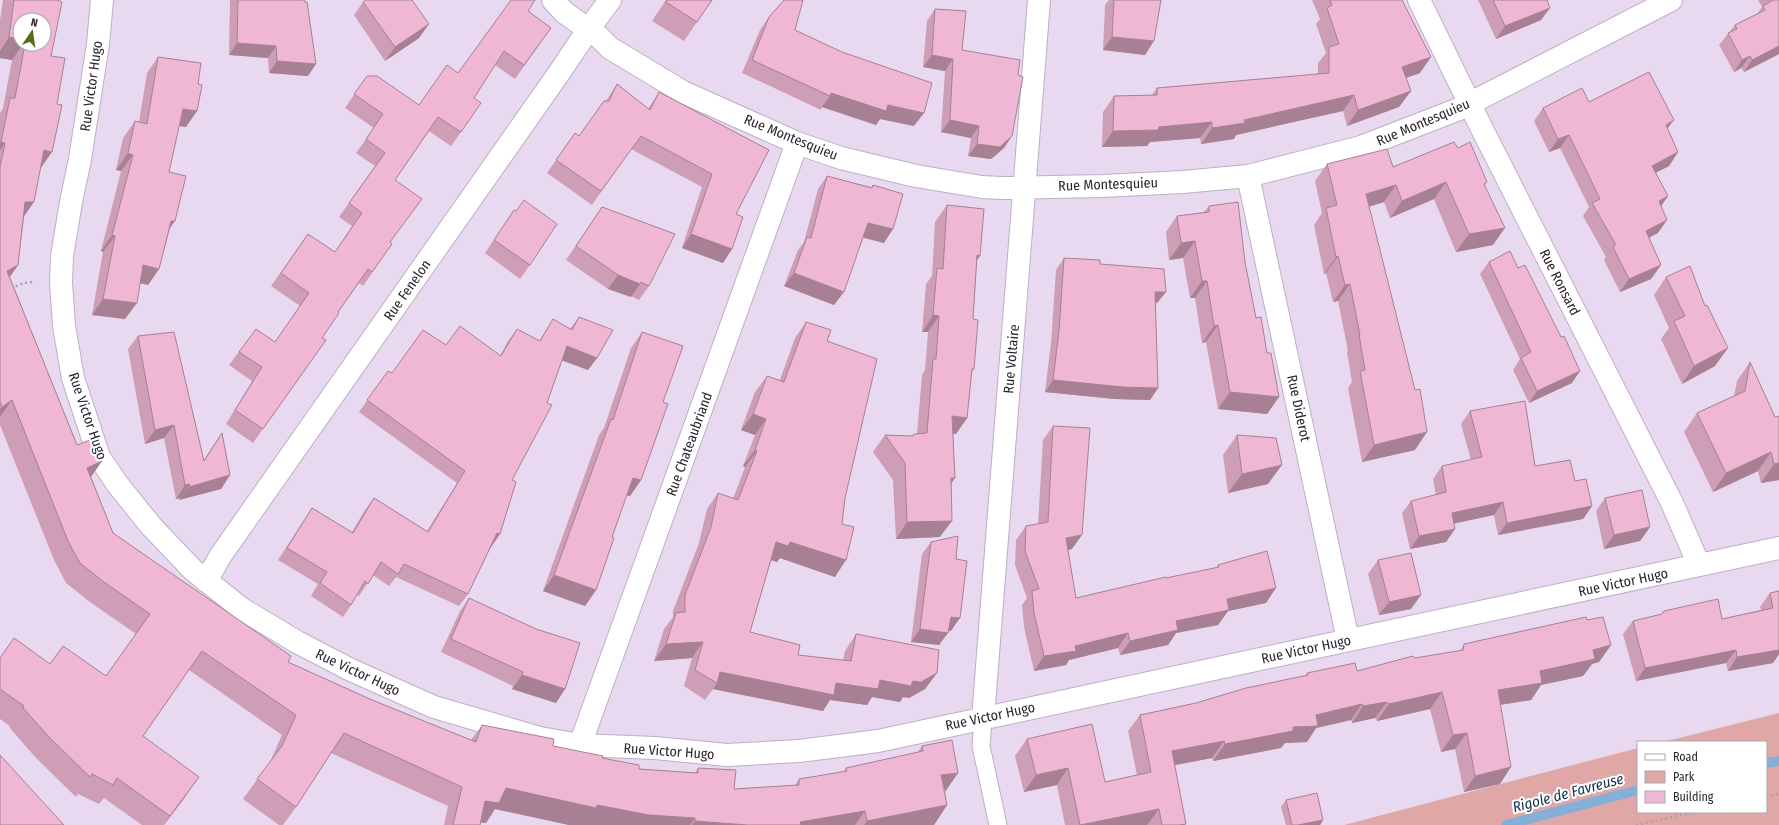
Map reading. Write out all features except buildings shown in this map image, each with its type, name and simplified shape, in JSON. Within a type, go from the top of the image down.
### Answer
[{"type":"street","name":"Rue Victor Hugo","points":[[102,0],[98,44],[80,159],[62,256],[61,282],[64,326],[74,378],[99,457],[118,485],[151,526],[193,570],[242,609],[297,642],[351,670],[434,707],[540,738],[580,745],[655,748],[727,755],[792,751],[878,741],[1779,548]]},
{"type":"street","name":"Rue Montesquieu","points":[[553,0],[565,13],[599,37],[610,48],[683,92],[797,143],[841,158],[916,176],[982,187],[1162,183],[1248,176],[1361,147],[1450,113],[1494,92],[1671,0]]},
{"type":"street","name":"Rue Fenelon","points":[[206,581],[226,548],[610,0]]},
{"type":"street","name":"Rue Voltaire","points":[[983,718],[1039,0]]},
{"type":"street","name":"Rue Ronsard","points":[[1419,0],[1672,503],[1699,565]]},
{"type":"street","name":"Rue Chateaubriand","points":[[580,745],[797,143]]},
{"type":"street","name":"Rue Diderot","points":[[1248,176],[1348,640]]},
{"type":"lane","points":[[983,718],[981,746],[998,825]]},
{"type":"path","points":[[6,290],[24,283],[61,282]]},
{"type":"path","points":[[1767,796],[1779,794]]},
{"type":"path","points":[[1636,825],[1690,813]]},
{"type":"green space","points":[[1779,713],[1779,825],[1344,825],[1637,748],[1637,813],[1767,813],[1767,741],[1667,741]]},
{"type":"waterway","name":"Rigole de Favreuse","points":[[1767,763],[1779,761]]},
{"type":"waterway","name":"Rigole de Favreuse","points":[[1506,825],[1637,790]]}]
